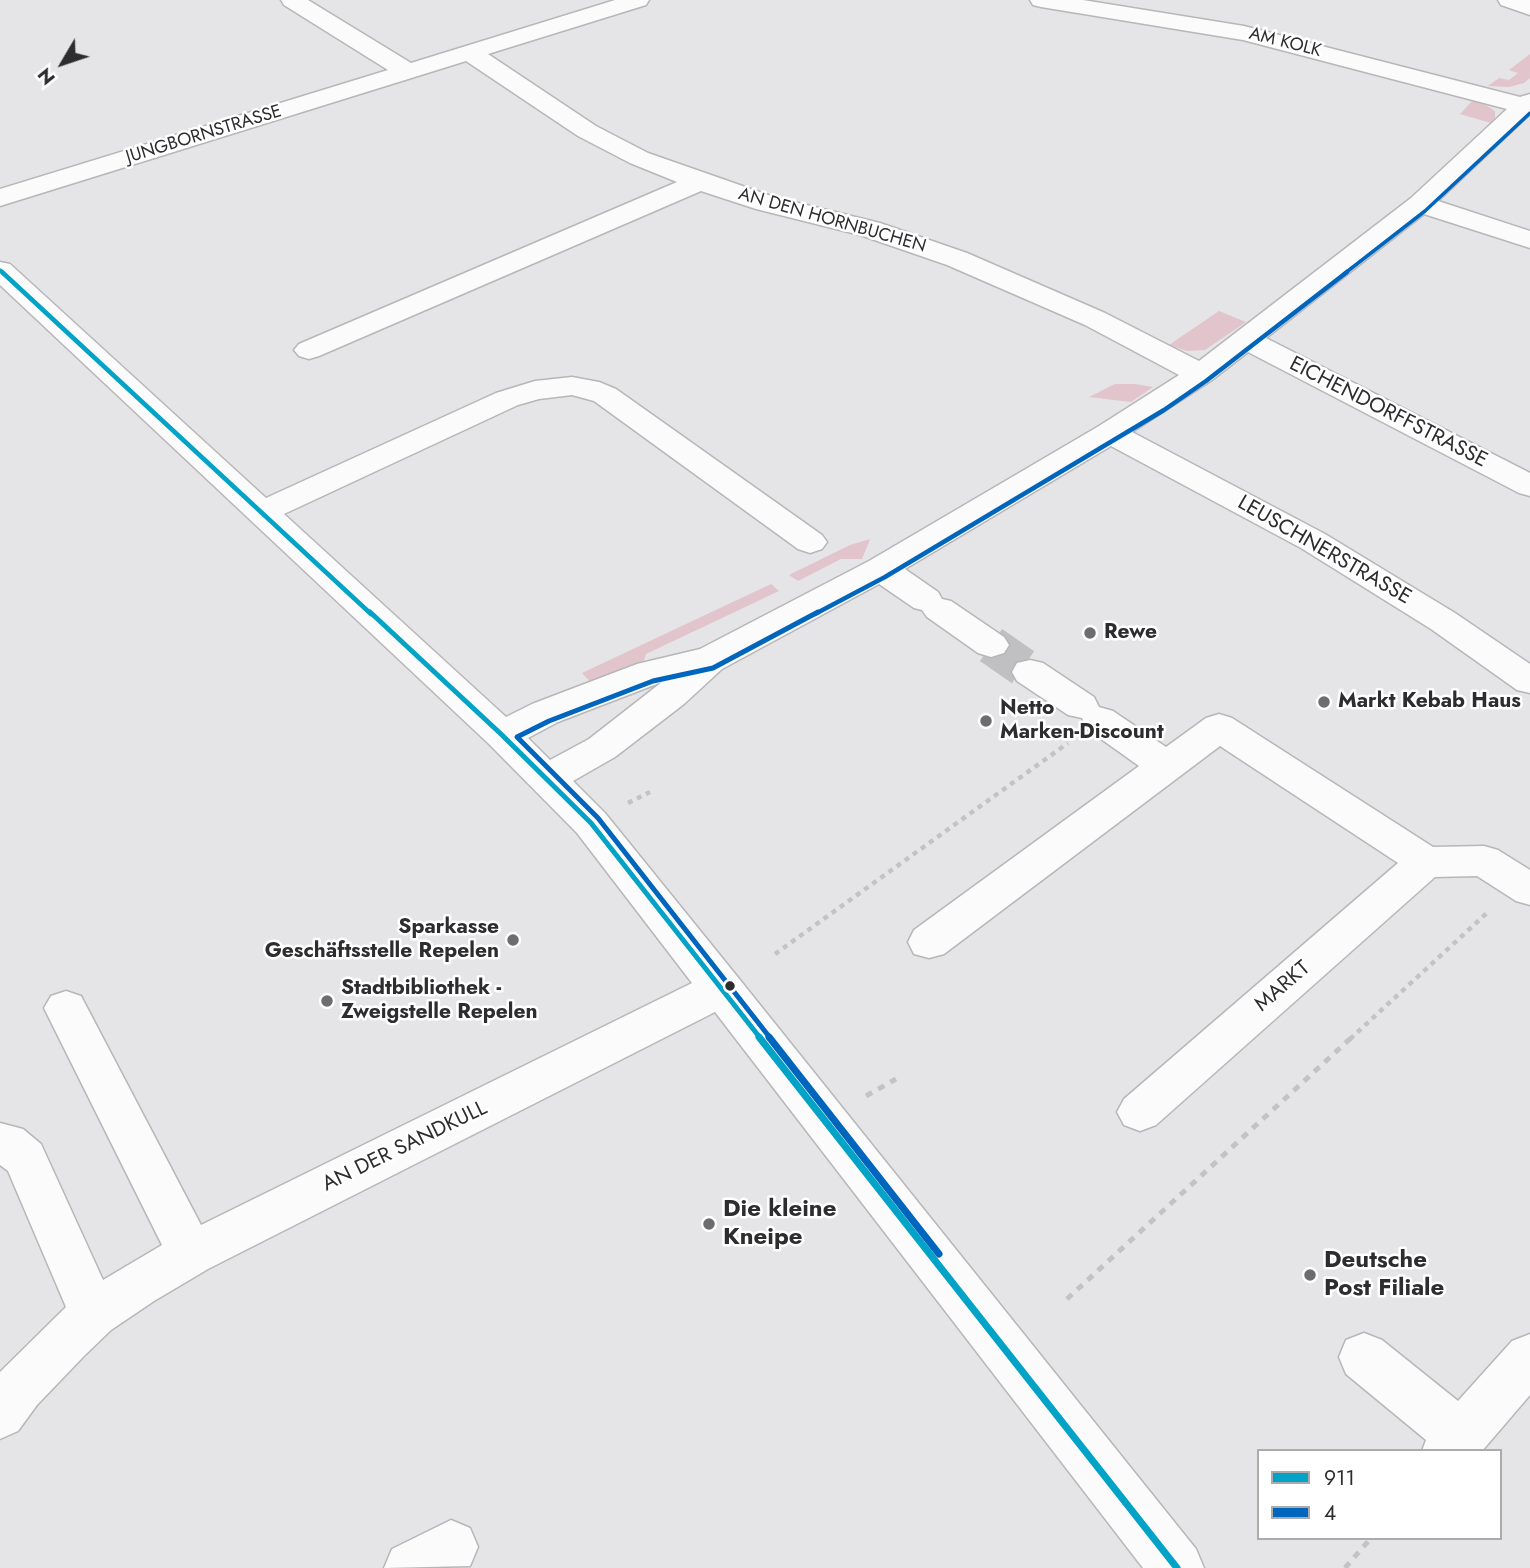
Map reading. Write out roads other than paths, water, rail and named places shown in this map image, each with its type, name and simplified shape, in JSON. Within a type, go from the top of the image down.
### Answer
[{"type":"street","points":[[292,0],[407,71]]},
{"type":"street","name":"JUNGBORNSTRASSE","points":[[0,198],[638,0]]},
{"type":"street","name":"AM KOLK","points":[[1041,0],[1257,36],[1528,103]]},
{"type":"street","points":[[1509,0],[1530,8]]},
{"type":"street","name":"AN DEN HORNBUCHEN","points":[[470,53],[612,145],[700,182],[765,203],[870,229],[957,259],[1095,319],[1201,374]]},
{"type":"street","points":[[548,778],[602,748],[671,695],[709,660],[881,569],[1110,433],[1201,374],[1420,204],[1528,103]]},
{"type":"street","points":[[309,350],[700,182]]},
{"type":"street","points":[[1420,204],[1530,240]]},
{"type":"street","points":[[0,270],[548,778],[591,823],[1177,1568]]},
{"type":"street","name":"EICHENDORFFSTRASSE","points":[[1246,340],[1530,486]]},
{"type":"street","points":[[262,512],[507,400],[535,390],[572,386],[588,388],[605,395],[810,542]]},
{"type":"street","name":"LEUSCHNERSTRASSE","points":[[1110,433],[1313,541],[1443,621],[1530,681]]},
{"type":"street","points":[[881,569],[991,645]]},
{"type":"street","points":[[502,735],[545,713],[650,673],[709,660]]},
{"type":"street","points":[[1030,672],[1166,766]]},
{"type":"street","points":[[929,942],[1219,727],[1426,862],[1484,861],[1525,886]]},
{"type":"street","name":"MARKT","points":[[1140,1112],[1426,862]]},
{"type":"street","name":"AN DER SANDKULL","points":[[0,1414],[19,1388],[94,1314],[137,1284],[191,1254],[678,1012],[721,986]]},
{"type":"street","points":[[66,1008],[191,1254]]},
{"type":"street","points":[[0,1143],[7,1143],[25,1158],[94,1314]]},
{"type":"street","points":[[1364,1357],[1454,1443],[1530,1358]]},
{"type":"tunnel","points":[[991,645],[1030,672]]},
{"type":"place","name":"Rewe","points":[[1090,633]]},
{"type":"place","name":"Markt Kebab Haus","points":[[1324,702]]},
{"type":"place","name":"Netto Marken-Discount","points":[[986,721]]},
{"type":"place","name":"Sparkasse Geschäftsstelle Repelen","points":[[513,940]]},
{"type":"place","name":"Stadtbibliothek - Zweigstelle Repelen","points":[[327,1001]]},
{"type":"place","name":"Die kleine Kneipe","points":[[709,1224]]},
{"type":"place","name":"Deutsche Post Filiale","points":[[1310,1275]]}]
